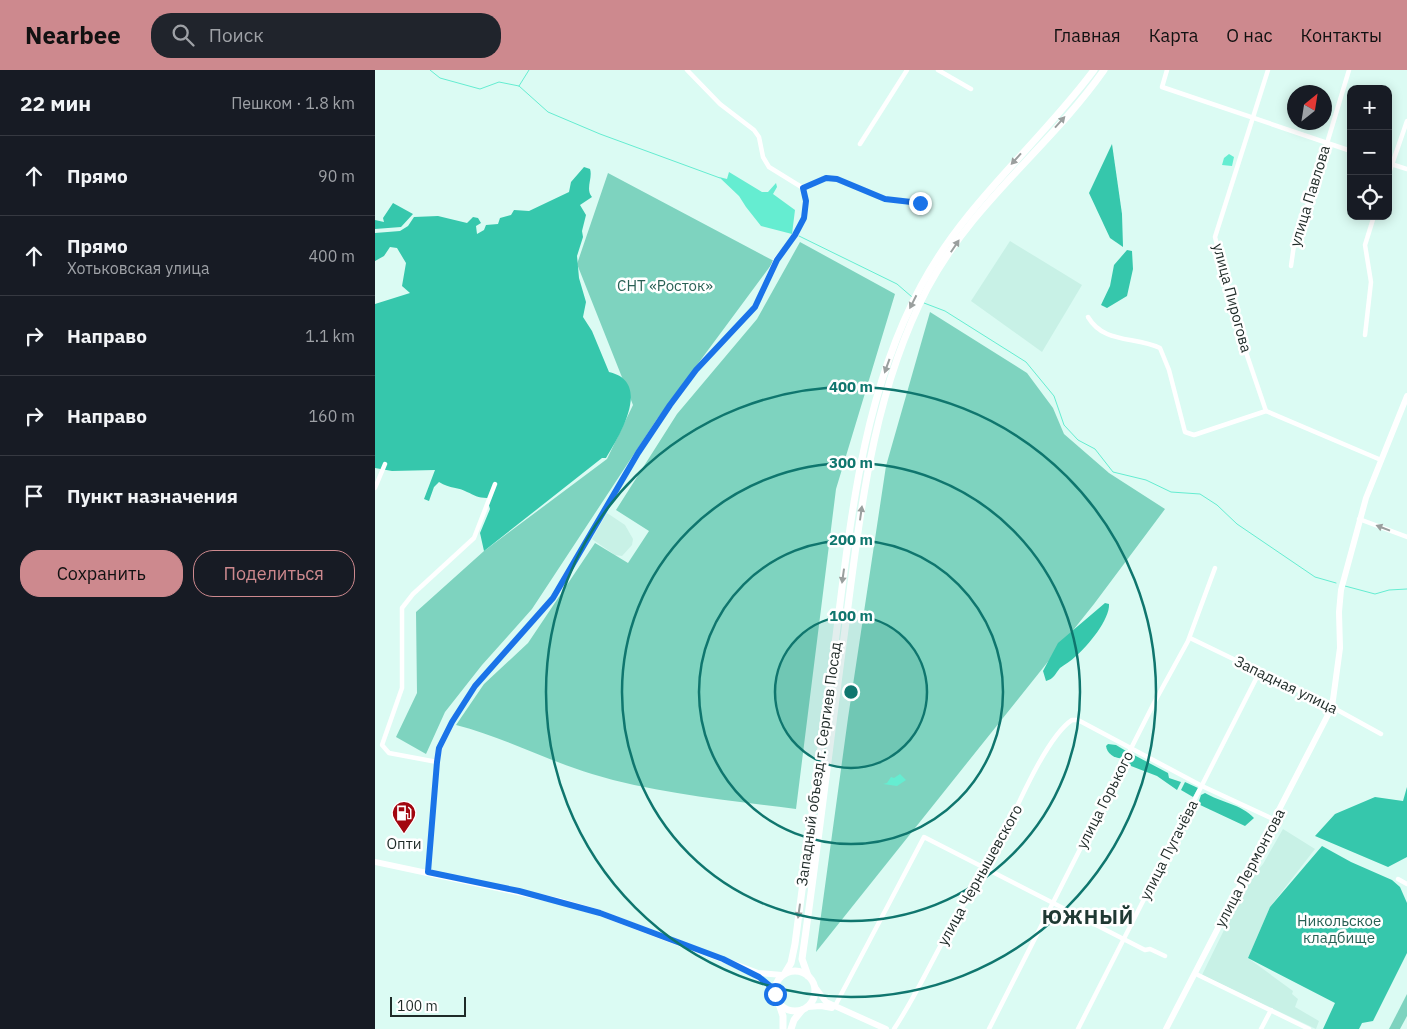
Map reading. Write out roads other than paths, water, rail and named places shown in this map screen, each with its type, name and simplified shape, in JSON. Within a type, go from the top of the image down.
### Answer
[{"type":"main road","points":[[907,322],[925,285],[967,215],[1094,70]]},
{"type":"main road","points":[[925,285],[973,220],[1081,99],[1104,70]]},
{"type":"main road","name":"Западный объезд г. Сергиев Посад","points":[[783,974],[791,963],[795,944],[860,464],[871,414],[907,322]]},
{"type":"main road","name":"Западный объезд г. Сергиев Посад","points":[[808,976],[802,959],[867,467],[888,384],[907,322]]},
{"type":"main road","points":[[783,1029],[783,1016],[775,990],[783,974],[795,971],[808,976],[815,987],[814,996],[794,1020],[791,1029]]},
{"type":"main road","points":[[779,1003],[789,1010],[805,1009]]},
{"type":"street","points":[[428,872],[439,748],[452,722],[475,686],[553,598],[638,453],[696,370],[755,307],[777,260],[795,235],[804,218],[806,201],[803,188],[769,167],[763,158],[759,137],[754,130],[720,104],[687,70]]},
{"type":"street","points":[[861,144],[907,70]]},
{"type":"street","points":[[938,70],[971,89]]},
{"type":"street","points":[[1167,70],[1162,87],[1347,150]]},
{"type":"street","name":"улица Пирогова","points":[[1266,411],[1237,326],[1215,237],[1268,70]]},
{"type":"street","name":"улица Павлова","points":[[1291,266],[1294,245],[1349,70]]},
{"type":"street","points":[[1392,159],[1407,121]]},
{"type":"street","points":[[1392,165],[1407,169]]},
{"type":"street","points":[[803,188],[826,178],[837,179],[885,199],[920,203]]},
{"type":"street","points":[[1365,334],[1371,282],[1365,245],[1373,220]]},
{"type":"street","points":[[1088,317],[1095,329],[1105,334],[1152,344],[1160,348],[1169,370],[1185,432],[1194,435],[1266,411],[1381,460]]},
{"type":"street","name":"улица Лермонтова","points":[[1166,1029],[1332,707],[1340,655],[1339,612],[1341,590],[1359,519],[1370,486],[1407,396]]},
{"type":"street","points":[[375,488],[385,464]]},
{"type":"street","points":[[437,762],[395,755],[385,751],[381,745],[402,688],[402,608],[413,594],[474,538],[495,484]]},
{"type":"street","points":[[1359,519],[1407,537]]},
{"type":"street","name":"улица Горького","points":[[989,1029],[1052,902],[1190,638],[1215,568]]},
{"type":"street","name":"Западная улица","points":[[1190,638],[1332,707],[1381,734]]},
{"type":"street","name":"улица Пугачёва","points":[[1078,1029],[1260,671]]},
{"type":"street","name":"улица Чернышевского","points":[[894,1029],[913,1001],[956,917],[987,868],[1033,776],[1057,734],[1069,722],[1078,720],[1131,750]]},
{"type":"street","points":[[1131,750],[1275,820]]},
{"type":"street","points":[[835,1006],[924,837],[1145,950],[1150,949],[1165,956]]},
{"type":"street","points":[[375,862],[559,901],[600,913],[761,974],[783,974]]},
{"type":"street","points":[[1398,879],[1407,884]]},
{"type":"street","points":[[723,959],[759,977],[775,990]]},
{"type":"street","points":[[1196,974],[1309,1029]]},
{"type":"street","points":[[815,987],[823,999],[886,1029]]},
{"type":"street","points":[[805,1009],[821,1006],[852,1014]]},
{"type":"street","points":[[1261,1029],[1271,1010]]},
{"type":"waterway","points":[[430,70],[440,78],[480,89],[499,82],[519,86],[548,112],[600,134],[720,178]]},
{"type":"waterway","points":[[519,86],[529,70]]},
{"type":"waterway","points":[[799,236],[897,284],[912,297]]},
{"type":"waterway","points":[[924,303],[945,311],[1026,362],[1054,396],[1064,425],[1078,440],[1095,449],[1113,472],[1146,480],[1171,492],[1200,494],[1217,505],[1237,524],[1315,577],[1336,583]]},
{"type":"waterway","points":[[1345,586],[1375,594],[1389,590],[1407,589]]},
{"type":"place","name":"Опти","points":[[404,834]]},
{"type":"district","name":"ЮЖНЫЙ","points":[[1088,917]]},
{"type":"park label","name":"СНТ «Росток»","points":[[665,286]]},
{"type":"park label","name":"Никольское кладбище","points":[[1339,930]]}]
